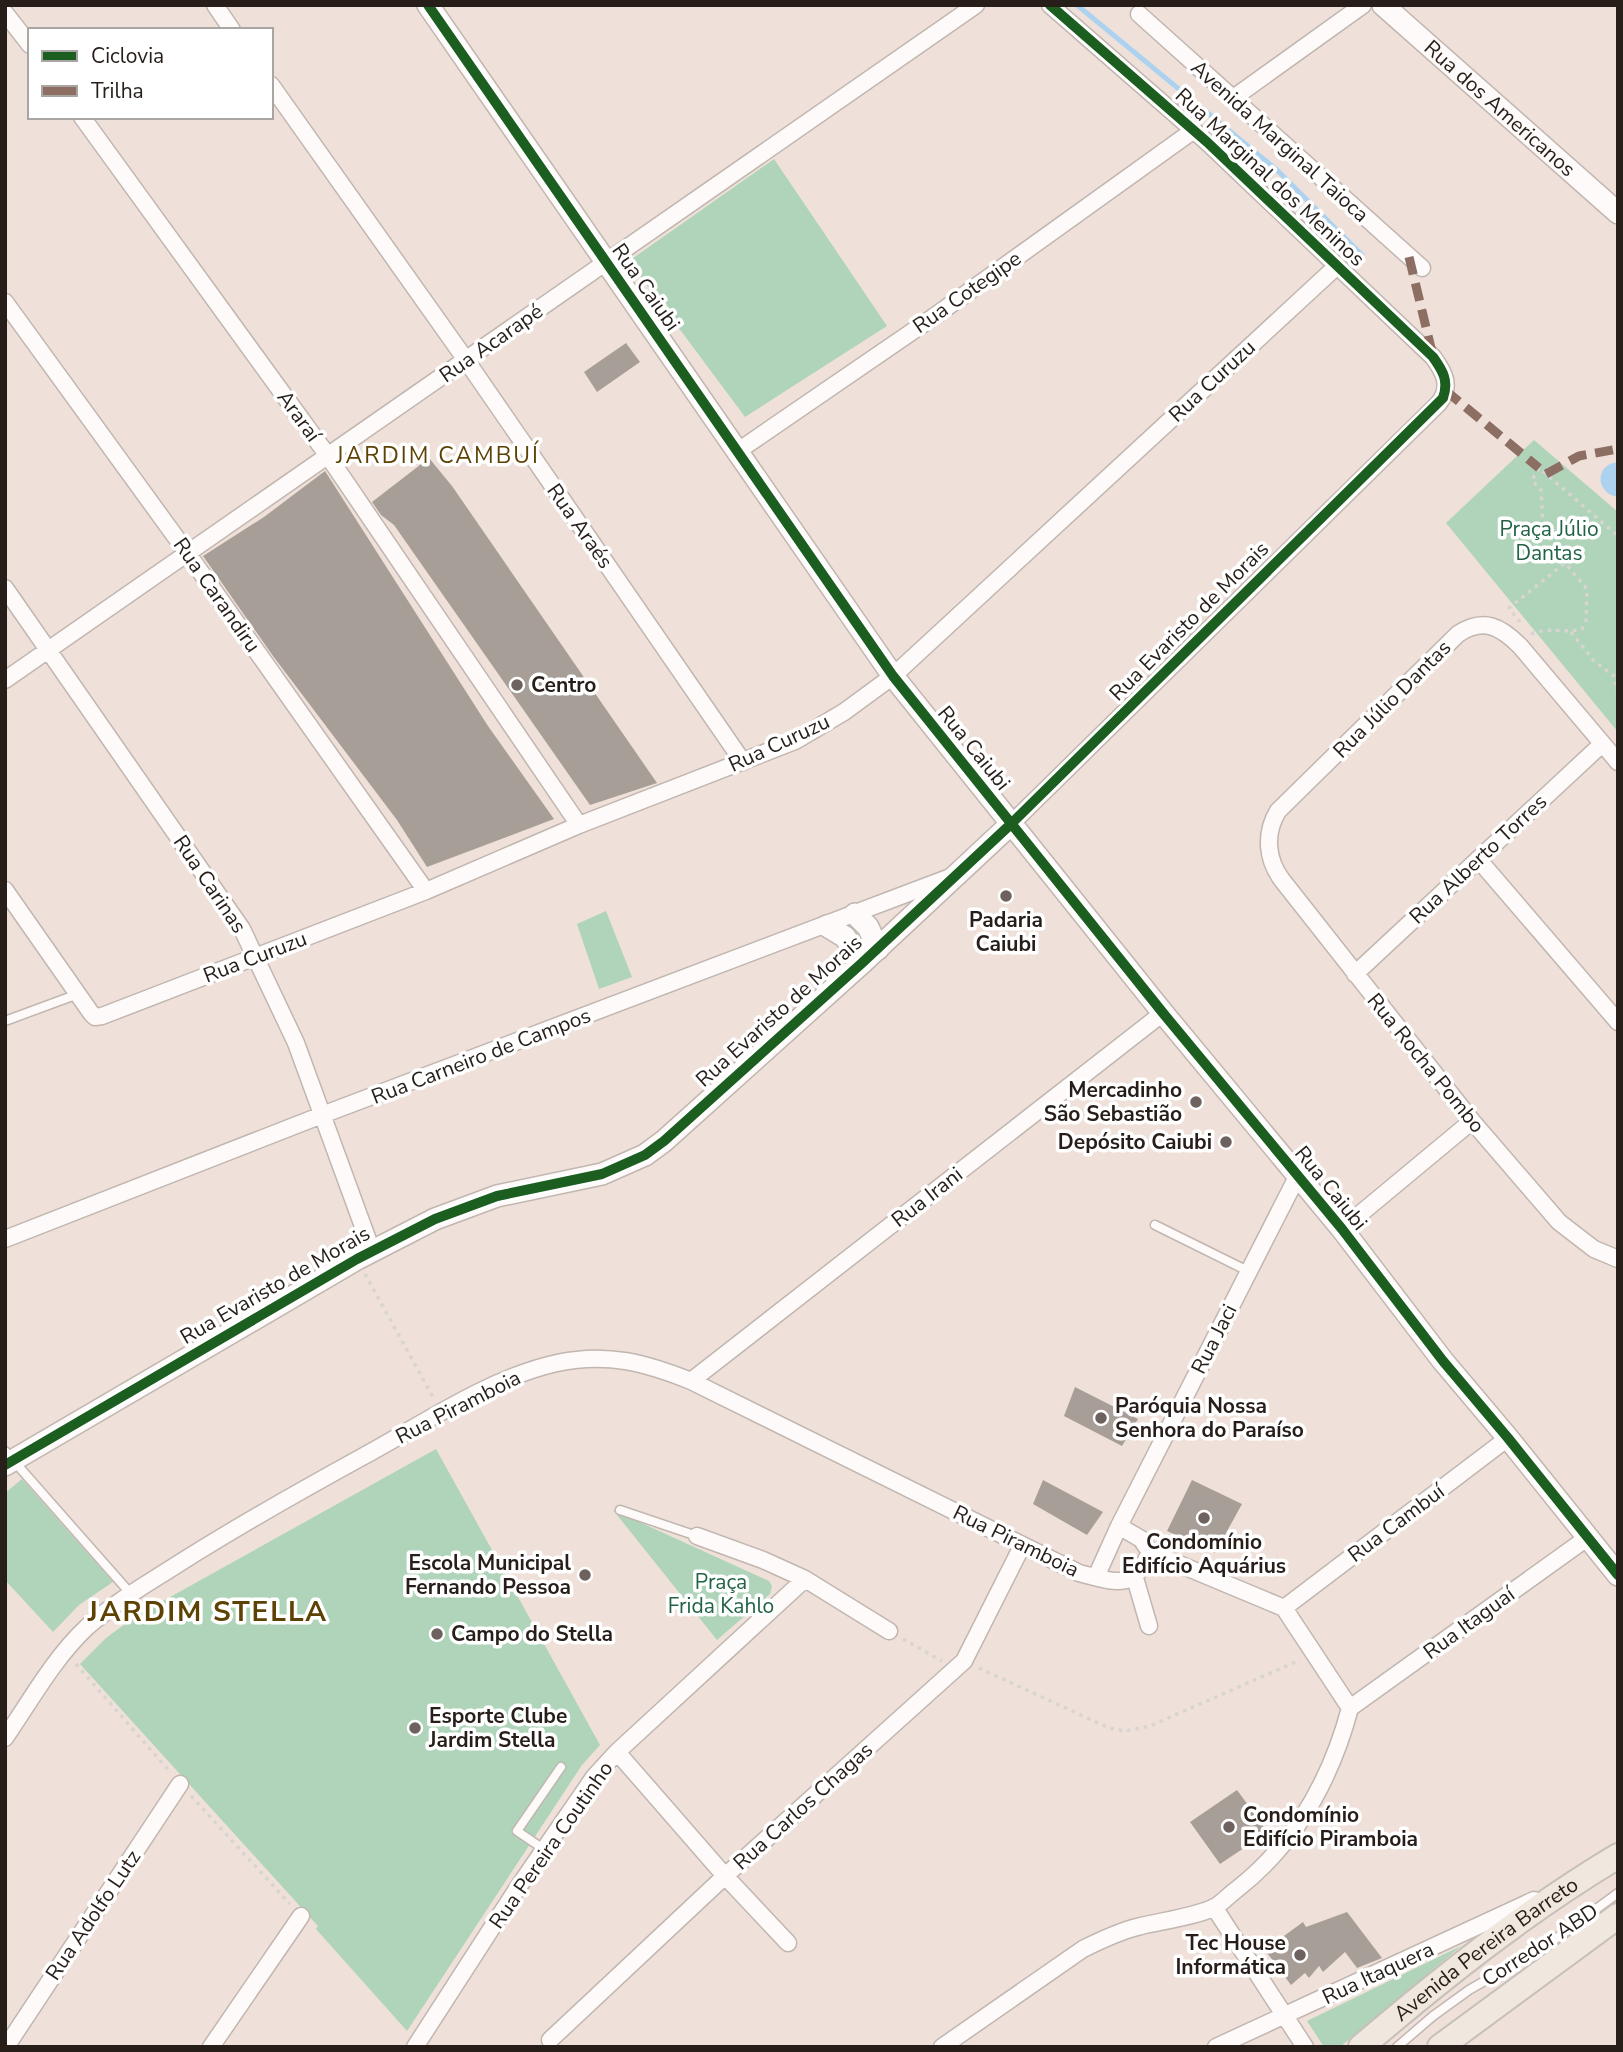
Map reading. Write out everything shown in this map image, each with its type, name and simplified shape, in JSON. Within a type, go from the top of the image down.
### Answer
[{"type":"main road","name":"Avenida Pereira Barreto","points":[[1361,2047],[1447,1974],[1577,1880],[1618,1856]]},
{"type":"main road","points":[[1440,2047],[1618,1916]]},
{"type":"street","points":[[215,5],[231,28]]},
{"type":"street","name":"Rua Caiubi","points":[[428,5],[893,676],[1163,1013],[1342,1229],[1443,1361],[1618,1575]]},
{"type":"street","name":"Rua Acarapé","points":[[5,680],[976,5]]},
{"type":"street","name":"Rua Marginal dos Meninos","points":[[1049,5],[1200,130],[1433,357],[1445,375],[1446,390]]},
{"type":"street","points":[[1229,102],[1363,5]]},
{"type":"street","name":"Rua dos Americanos","points":[[1382,5],[1618,213]]},
{"type":"street","points":[[5,13],[28,42]]},
{"type":"street","name":"Avenida Marginal Taioca","points":[[1139,14],[1229,102],[1422,268]]},
{"type":"street","name":"Rua Araés","points":[[273,88],[466,360],[743,762]]},
{"type":"street","name":"Araraí","points":[[83,119],[328,456],[579,825]]},
{"type":"street","name":"Rua Cotegipe","points":[[738,451],[1200,130]]},
{"type":"street","name":"Rua Curuzu","points":[[78,994],[95,1017],[426,891],[579,825],[795,741],[844,712],[893,676],[1337,266]]},
{"type":"street","name":"Rua Carandiru","points":[[5,302],[188,554],[426,891]]},
{"type":"street","name":"Rua Evaristo de Morais","points":[[8,1458],[365,1255],[466,1206],[497,1196],[602,1174],[645,1155],[664,1141],[862,963],[1011,824],[1439,403],[1446,390]]},
{"type":"street","name":"Rua Carinas","points":[[5,588],[242,929],[296,1043],[322,1115],[365,1255]]},
{"type":"street","name":"Rua Júlio Dantas","points":[[1269,838],[1278,811],[1458,634],[1473,626],[1493,626],[1504,630],[1618,762]]},
{"type":"street","name":"Rua Alberto Torres","points":[[1355,974],[1602,744]]},
{"type":"street","name":"Rua Rocha Pombo","points":[[1269,838],[1276,872],[1472,1121],[1559,1222],[1594,1248],[1618,1259]]},
{"type":"street","points":[[1478,859],[1618,1023]]},
{"type":"street","name":"Rua Carneiro de Campos","points":[[5,1239],[322,1115],[957,875]]},
{"type":"street","points":[[5,890],[78,994]]},
{"type":"street","points":[[855,914],[868,927],[878,948]]},
{"type":"street","points":[[827,926],[845,937],[862,963]]},
{"type":"street","name":"Rua Irani","points":[[691,1381],[1163,1013]]},
{"type":"street","points":[[1342,1229],[1472,1121]]},
{"type":"street","name":"Rua Jaci","points":[[1096,1577],[1119,1526],[1297,1177]]},
{"type":"street","name":"Rua Piramboia","points":[[5,1738],[65,1651],[86,1628],[131,1594],[244,1522],[442,1413],[513,1377],[558,1363],[588,1359],[651,1365],[691,1381],[1079,1573],[1112,1582],[1135,1578]]},
{"type":"street","name":"Rua Cambuí","points":[[1284,1608],[1508,1438]]},
{"type":"street","points":[[942,2047],[1083,1949],[1106,1937],[1137,1927],[1214,1907],[1247,1882],[1283,1847],[1313,1800],[1340,1743],[1350,1708],[1284,1608],[1150,1552],[1141,1539],[1119,1526]]},
{"type":"street","points":[[697,1536],[805,1579],[889,1630]]},
{"type":"street","name":"Rua Itaguaí","points":[[1350,1708],[1587,1538]]},
{"type":"street","name":"Rua Carlos Chagas","points":[[550,2040],[725,1876],[960,1665],[1022,1546]]},
{"type":"street","points":[[1149,1626],[1135,1578],[1150,1552]]},
{"type":"street","name":"Rua Pereira Coutinho","points":[[415,2047],[594,1777],[617,1752],[805,1579]]},
{"type":"street","points":[[617,1752],[725,1876],[788,1943]]},
{"type":"street","name":"Rua Adolfo Lutz","points":[[6,2047],[180,1784]]},
{"type":"street","name":"Rua Itaquera","points":[[1216,2047],[1577,1880]]},
{"type":"street","points":[[1214,1907],[1305,2047]]},
{"type":"street","points":[[211,2047],[301,1916]]},
{"type":"lane","points":[[5,1021],[78,994]]},
{"type":"lane","points":[[1156,1225],[1248,1271]]},
{"type":"lane","points":[[8,1458],[131,1594]]},
{"type":"lane","points":[[620,1510],[697,1536]]},
{"type":"lane","points":[[545,1850],[517,1831],[561,1767]]},
{"type":"lane","name":"Corredor ABD","points":[[1396,2047],[1469,1990],[1550,1943],[1618,1893]]},
{"type":"path","points":[[1200,130],[1229,102]]},
{"type":"path","points":[[1530,635],[1545,629],[1571,632],[1582,629],[1586,621],[1587,589],[1565,563],[1543,525],[1541,490],[1532,480],[1539,468],[1618,536]]},
{"type":"path","points":[[1538,645],[1509,608],[1565,563]]},
{"type":"path","points":[[1571,632],[1594,661],[1614,677],[1618,695]]},
{"type":"path","points":[[365,1255],[442,1413]]},
{"type":"path","points":[[889,1630],[960,1665],[1109,1728],[1125,1731],[1150,1726],[1314,1654]]},
{"type":"path","points":[[65,1651],[180,1784],[301,1916]]},
{"type":"green space","points":[[774,159],[887,326],[745,417],[629,261]]},
{"type":"green space","name":"Praça Júlio Dantas","points":[[1534,440],[1618,512],[1618,732],[1446,523]]},
{"type":"green space","points":[[606,911],[632,977],[599,989],[577,924]]},
{"type":"green space","name":"Esporte Clube Jardim Stella","points":[[436,1449],[600,1745],[582,1765],[407,2031],[316,1929],[318,1926],[80,1664],[106,1638],[136,1616]]},
{"type":"green space","points":[[22,1479],[113,1582],[79,1605],[53,1632],[5,1580],[5,1493]]},
{"type":"green space","name":"Praça Frida Kahlo","points":[[613,1510],[769,1581],[772,1586],[770,1594],[717,1640]]},
{"type":"green space","points":[[1461,1946],[1340,2047],[1324,2047],[1307,2021]]},
{"type":"building","points":[[626,343],[640,362],[597,392],[584,372]]},
{"type":"building","points":[[429,458],[452,486],[657,783],[590,805],[394,525],[381,515],[372,502]]},
{"type":"building","points":[[325,471],[488,726],[554,819],[427,867],[397,820],[273,656],[203,556],[264,517]]},
{"type":"building","name":"Paróquia Nossa Senhora do Paraíso","points":[[1075,1387],[1138,1419],[1122,1446],[1064,1416]]},
{"type":"building","points":[[1043,1480],[1103,1512],[1087,1535],[1033,1504]]},
{"type":"building","name":"Condomínio Edifício Aquárius","points":[[1192,1480],[1242,1504],[1215,1553],[1167,1531]]},
{"type":"building","name":"Condomínio Edifício Piramboia","points":[[1237,1790],[1268,1832],[1220,1864],[1190,1822]]},
{"type":"building","points":[[1347,1912],[1382,1958],[1357,1968],[1345,1952],[1323,1972],[1319,1966],[1309,1978],[1305,1973],[1291,1985],[1265,1950],[1303,1922],[1306,1927]]},
{"type":"waterway","points":[[1077,5],[1277,170],[1362,255]]},
{"type":"marked path","points":[[1409,257],[1432,352]]},
{"type":"marked path","points":[[1445,390],[1539,468]]},
{"type":"marked path","points":[[1546,474],[1579,456],[1618,449]]},
{"type":"cycle path","points":[[428,5],[893,676],[1163,1013],[1342,1229],[1443,1361],[1618,1575]]},
{"type":"cycle path","points":[[5,1465],[357,1259],[435,1219],[497,1196],[602,1174],[645,1155],[664,1141],[862,963],[1011,824],[1443,398],[1444,376],[1433,357],[1207,142],[1050,5]]},
{"type":"place","name":"Centro","points":[[517,685]]},
{"type":"place","name":"Padaria Caiubi","points":[[1006,896]]},
{"type":"place","name":"Mercadinho São Sebastião","points":[[1196,1102]]},
{"type":"place","name":"Depósito Caiubi","points":[[1226,1142]]},
{"type":"place","name":"Paróquia Nossa Senhora do Paraíso","points":[[1101,1418]]},
{"type":"place","name":"Condomínio Edifício Aquárius","points":[[1204,1518]]},
{"type":"place","name":"Escola Municipal Fernando Pessoa","points":[[585,1575]]},
{"type":"place","name":"Campo do Stella","points":[[437,1634]]},
{"type":"place","name":"Esporte Clube Jardim Stella","points":[[415,1728]]},
{"type":"place","name":"Condomínio Edifício Piramboia","points":[[1229,1827]]},
{"type":"place","name":"Tec House Informática","points":[[1300,1955]]},
{"type":"district","name":"JARDIM CAMBUÍ","points":[[438,455]]},
{"type":"district","name":"JARDIM STELLA","points":[[208,1612]]}]
